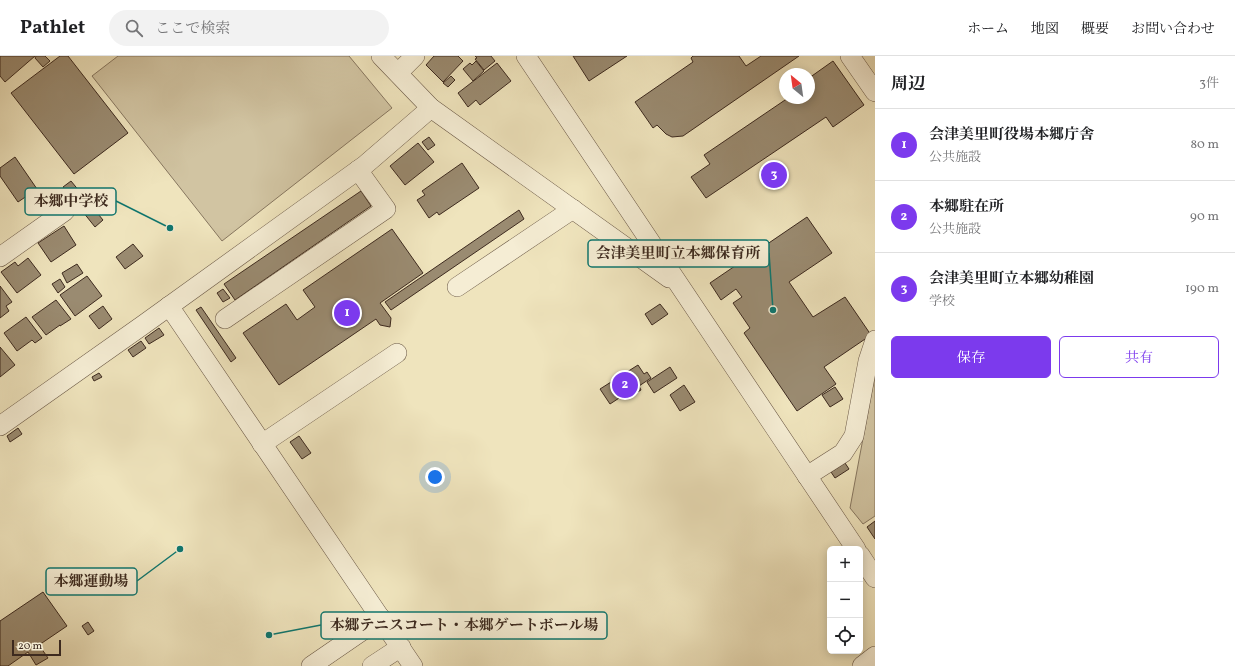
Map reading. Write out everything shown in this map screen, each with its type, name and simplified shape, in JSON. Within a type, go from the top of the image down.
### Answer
[{"type":"street","points":[[381,56],[431,108],[678,284]]},
{"type":"street","points":[[398,73],[415,56]]},
{"type":"street","points":[[526,56],[854,546]]},
{"type":"street","points":[[850,56],[875,92]]},
{"type":"street","points":[[0,426],[358,170],[431,108]]},
{"type":"street","points":[[225,319],[386,209],[358,170]]},
{"type":"street","points":[[457,287],[573,209]]},
{"type":"street","points":[[0,257],[65,211]]},
{"type":"street","points":[[169,306],[413,666]]},
{"type":"street","points":[[807,476],[843,453],[854,436],[868,361],[875,340]]},
{"type":"street","points":[[262,444],[397,353]]},
{"type":"street","points":[[863,560],[875,578]]},
{"type":"street","points":[[312,666],[381,618]]},
{"type":"street","points":[[372,666],[401,647]]},
{"type":"street","points":[[862,666],[875,656]]},
{"type":"shaded area","points":[[118,56],[349,56],[392,108],[222,241],[92,76]]},
{"type":"shaded area","points":[[875,374],[875,516],[863,524],[850,508]]},
{"type":"building","points":[[0,56],[35,56],[5,82],[0,76]]},
{"type":"building","points":[[36,56],[45,56],[50,61],[43,67],[35,58]]},
{"type":"building","points":[[60,56],[68,56],[128,133],[74,174],[11,93]]},
{"type":"building","points":[[434,56],[458,56],[463,61],[443,82],[426,65]]},
{"type":"building","points":[[475,56],[491,56],[495,61],[484,70],[475,59],[477,58]]},
{"type":"building","points":[[573,56],[627,56],[589,81]]},
{"type":"building","points":[[693,56],[739,56],[746,66],[761,56],[799,56],[782,68],[779,68],[779,70],[683,136],[672,137],[666,134],[657,125],[653,128],[635,102],[693,62],[691,58]]},
{"type":"building","points":[[476,61],[484,71],[473,81],[463,69],[470,63],[472,65]]},
{"type":"building","points":[[833,61],[864,105],[833,127],[826,117],[706,198],[691,177],[710,164],[704,155],[779,104],[815,104],[815,74]]},
{"type":"building","points":[[497,63],[511,81],[480,105],[476,100],[468,107],[458,93]]},
{"type":"building","points":[[451,76],[455,80],[448,87],[443,83]]},
{"type":"building","points":[[429,137],[435,145],[428,150],[422,142]]},
{"type":"building","points":[[418,143],[434,162],[405,185],[390,166]]},
{"type":"building","points":[[15,157],[37,189],[18,202],[0,176],[0,168]]},
{"type":"building","points":[[462,163],[479,188],[439,215],[437,212],[429,218],[417,200],[425,195],[422,191]]},
{"type":"building","points":[[71,181],[103,220],[95,227],[63,187]]},
{"type":"building","points":[[361,191],[371,206],[235,300],[224,284]]},
{"type":"building","points":[[519,210],[524,219],[391,310],[385,302]]},
{"type":"building","points":[[807,217],[832,253],[789,282],[813,317],[845,297],[871,335],[824,367],[836,384],[797,411],[744,333],[750,328],[733,303],[742,297],[736,289],[721,300],[710,283]]},
{"type":"building","points":[[64,226],[76,245],[51,262],[38,243]]},
{"type":"building","points":[[392,229],[423,273],[380,303],[391,318],[390,327],[380,325],[376,319],[279,385],[243,333],[286,304],[297,320],[315,307],[303,290]]},
{"type":"building","points":[[133,244],[143,256],[125,269],[116,257]]},
{"type":"building","points":[[28,258],[41,275],[17,293],[1,272],[15,262],[18,266]]},
{"type":"building","points":[[77,264],[83,273],[67,283],[62,273]]},
{"type":"building","points":[[87,276],[102,296],[75,316],[60,295]]},
{"type":"building","points":[[60,279],[65,287],[58,293],[52,284]]},
{"type":"building","points":[[0,286],[12,302],[6,306],[9,311],[0,318]]},
{"type":"building","points":[[223,289],[230,298],[223,302],[217,293]]},
{"type":"building","points":[[56,300],[71,319],[46,335],[32,317]]},
{"type":"building","points":[[660,304],[668,314],[652,325],[645,314]]},
{"type":"building","points":[[103,306],[112,319],[99,329],[89,316]]},
{"type":"building","points":[[201,307],[236,358],[231,362],[196,310]]},
{"type":"building","points":[[26,317],[42,338],[35,343],[32,340],[17,351],[4,333]]},
{"type":"building","points":[[159,328],[164,335],[149,344],[145,338]]},
{"type":"building","points":[[141,341],[146,348],[133,357],[128,350]]},
{"type":"building","points":[[0,347],[15,365],[0,377]]},
{"type":"building","points":[[638,365],[644,374],[647,372],[651,378],[639,386],[641,390],[636,393],[633,389],[610,404],[600,389]]},
{"type":"building","points":[[670,367],[677,378],[654,393],[647,382]]},
{"type":"building","points":[[99,373],[102,377],[94,381],[92,377]]},
{"type":"building","points":[[684,385],[695,402],[680,411],[670,395]]},
{"type":"building","points":[[835,387],[843,399],[830,407],[822,395]]},
{"type":"building","points":[[18,428],[22,434],[10,442],[7,436]]},
{"type":"building","points":[[299,436],[311,453],[302,459],[290,442]]},
{"type":"building","points":[[845,463],[849,469],[835,478],[831,472]]},
{"type":"building","points":[[875,521],[875,539],[867,527]]},
{"type":"building","points":[[43,592],[67,626],[39,645],[48,658],[36,665],[28,652],[8,666],[0,666],[0,621]]},
{"type":"building","points":[[88,622],[94,631],[88,635],[82,626]]},
{"type":"place","name":"会津美里町立本郷幼稚園","points":[[774,175]]},
{"type":"place","name":"本郷中学校","points":[[170,228]]},
{"type":"place","name":"会津美里町立本郷保育所","points":[[773,310]]},
{"type":"place","name":"会津美里町役場本郷庁舎","points":[[347,313]]},
{"type":"place","name":"本郷駐在所","points":[[625,385]]},
{"type":"place","name":"本郷運動場","points":[[180,549]]},
{"type":"place","name":"本郷テニスコート・本郷ゲートボール場","points":[[269,635]]}]
